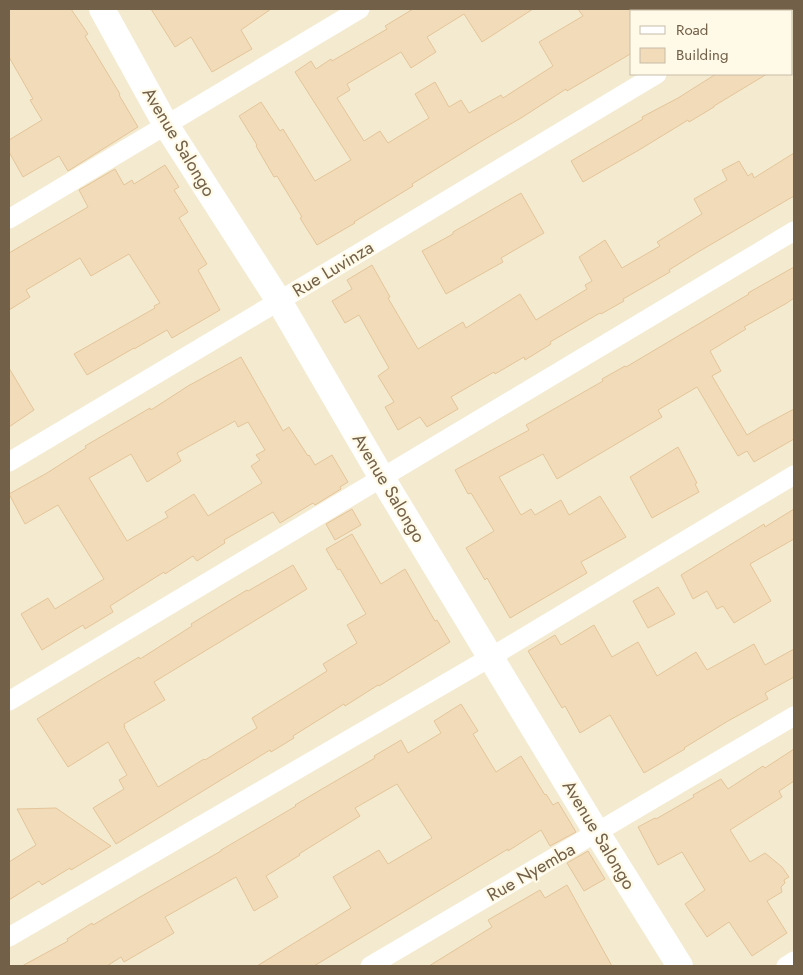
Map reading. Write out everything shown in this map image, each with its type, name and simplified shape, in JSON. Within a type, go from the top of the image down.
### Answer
[{"type":"street","name":"Avenue Salongo","points":[[102,9],[166,125],[279,301],[382,478],[597,833],[680,966]]},
{"type":"street","points":[[9,219],[360,9]]},
{"type":"street","name":"Rue Luvinza","points":[[9,462],[655,75]]},
{"type":"street","points":[[9,701],[794,231]]},
{"type":"street","points":[[9,937],[491,657],[794,475]]},
{"type":"street","name":"Rue Nyemba","points":[[370,966],[794,716]]},
{"type":"street","points":[[786,966],[794,961]]},
{"type":"shaded area","points":[[9,9],[794,9],[794,966],[9,966]]},
{"type":"building","points":[[9,9],[71,9],[88,34],[85,36],[138,127],[68,171],[59,156],[23,177],[9,152],[9,140],[42,120],[30,100],[33,99],[9,57]]},
{"type":"building","points":[[151,9],[271,9],[241,30],[252,49],[212,72],[191,37],[175,47]]},
{"type":"building","points":[[413,9],[533,9],[482,42],[464,14],[427,37],[436,52],[411,68],[401,52],[347,84],[350,90],[337,98],[364,141],[380,131],[388,143],[429,118],[415,94],[435,82],[449,107],[461,100],[469,113],[501,95],[503,98],[553,66],[539,42],[583,16],[578,9],[632,9],[630,10],[630,54],[567,91],[566,89],[412,184],[413,186],[355,223],[317,245],[300,218],[302,217],[277,176],[274,177],[239,116],[261,102],[280,131],[283,129],[315,181],[351,160],[295,72],[311,61],[316,69],[331,59],[332,61],[387,29],[385,26]]},
{"type":"building","points":[[714,75],[765,75],[689,122],[688,120],[583,182],[571,161],[643,119],[642,117],[678,98]]},
{"type":"building","points":[[794,153],[794,196],[698,252],[669,270],[670,272],[623,299],[624,301],[550,342],[551,344],[525,360],[524,357],[451,397],[458,409],[427,427],[420,417],[398,430],[385,407],[394,402],[378,376],[389,368],[359,315],[345,323],[332,301],[352,289],[347,280],[372,265],[390,297],[388,298],[418,349],[463,322],[466,328],[520,294],[536,320],[587,289],[585,285],[592,281],[579,257],[605,240],[622,268],[660,246],[657,242],[702,214],[694,199],[727,180],[722,170],[739,161],[748,176],[752,173],[754,178]]},
{"type":"building","points":[[165,165],[179,187],[174,190],[188,212],[179,218],[207,264],[198,270],[220,310],[172,338],[167,330],[87,375],[74,354],[155,308],[154,306],[160,303],[129,254],[91,276],[80,258],[26,290],[30,297],[9,310],[9,253],[88,207],[79,190],[115,169],[124,185],[132,180],[134,184]]},
{"type":"building","points":[[521,193],[544,233],[501,258],[503,262],[446,294],[422,251]]},
{"type":"building","points":[[794,267],[794,298],[744,327],[746,329],[710,351],[721,371],[712,376],[747,435],[794,409],[794,439],[754,462],[747,451],[738,456],[697,387],[658,410],[662,417],[557,479],[543,454],[499,477],[521,515],[531,509],[535,515],[561,500],[569,515],[600,496],[626,537],[581,562],[587,573],[510,618],[487,578],[485,580],[466,548],[494,531],[471,493],[468,494],[455,470],[529,430],[526,425]]},
{"type":"building","points":[[241,357],[283,431],[289,427],[315,465],[332,455],[348,482],[340,487],[341,489],[315,505],[313,503],[280,523],[273,512],[224,540],[225,543],[197,561],[193,556],[165,574],[164,572],[110,606],[113,612],[85,629],[83,625],[42,650],[21,614],[48,598],[55,609],[104,579],[58,505],[25,524],[9,494],[47,473],[86,448],[85,446],[150,408],[151,410],[188,386]],"holes":[[[235,421],[238,427],[248,422],[265,450],[256,455],[260,460],[251,466],[262,483],[208,516],[194,494],[165,512],[168,517],[127,541],[89,478],[131,454],[147,482],[181,461],[177,453]]]},
{"type":"building","points":[[9,368],[34,410],[9,427]]},
{"type":"building","points":[[678,447],[697,483],[695,484],[699,492],[652,518],[630,477]]},
{"type":"building","points":[[352,509],[361,525],[335,540],[326,524]]},
{"type":"building","points":[[794,509],[794,539],[750,564],[771,601],[734,623],[723,606],[717,609],[707,591],[693,599],[681,575],[764,524],[765,527]]},
{"type":"building","points":[[352,534],[381,584],[405,569],[435,621],[437,620],[450,642],[345,706],[344,704],[293,736],[294,738],[271,752],[270,750],[116,844],[93,808],[124,789],[119,780],[127,775],[108,742],[68,767],[37,719],[139,657],[140,659],[222,605],[293,565],[307,589],[154,682],[165,700],[124,724],[158,787],[205,760],[257,728],[252,718],[327,671],[323,664],[357,643],[347,625],[366,614],[326,549]]},
{"type":"building","points":[[658,587],[675,614],[648,628],[633,601]]},
{"type":"building","points":[[594,625],[612,657],[638,642],[657,676],[696,652],[707,670],[754,644],[765,665],[794,649],[794,677],[765,693],[768,699],[728,721],[644,773],[610,715],[580,733],[565,706],[562,708],[528,651],[555,635],[561,645]]},
{"type":"building","points":[[461,704],[478,731],[473,734],[496,772],[521,756],[545,795],[553,805],[558,802],[576,832],[550,846],[541,830],[314,966],[257,966],[351,908],[333,877],[379,850],[388,864],[432,838],[397,784],[355,808],[360,816],[266,876],[278,897],[254,911],[236,877],[165,917],[174,933],[124,962],[121,957],[107,966],[22,966],[68,941],[67,939],[92,923],[93,925],[221,851],[375,758],[374,756],[401,740],[408,753],[441,733],[434,721]]},
{"type":"building","points":[[794,749],[794,781],[779,791],[782,797],[730,830],[750,862],[765,853],[782,867],[789,877],[784,880],[785,883],[781,887],[782,892],[767,901],[787,933],[752,956],[729,922],[707,937],[685,904],[705,890],[682,852],[658,865],[638,827],[656,819],[721,779],[728,789],[763,766],[765,768]]},
{"type":"building","points":[[56,808],[111,846],[42,885],[39,881],[9,900],[9,862],[36,845],[17,809]]},
{"type":"building","points":[[588,851],[605,879],[584,891],[567,863]]},
{"type":"building","points":[[567,885],[612,966],[429,966],[492,927],[488,920],[540,890],[545,898]]}]
